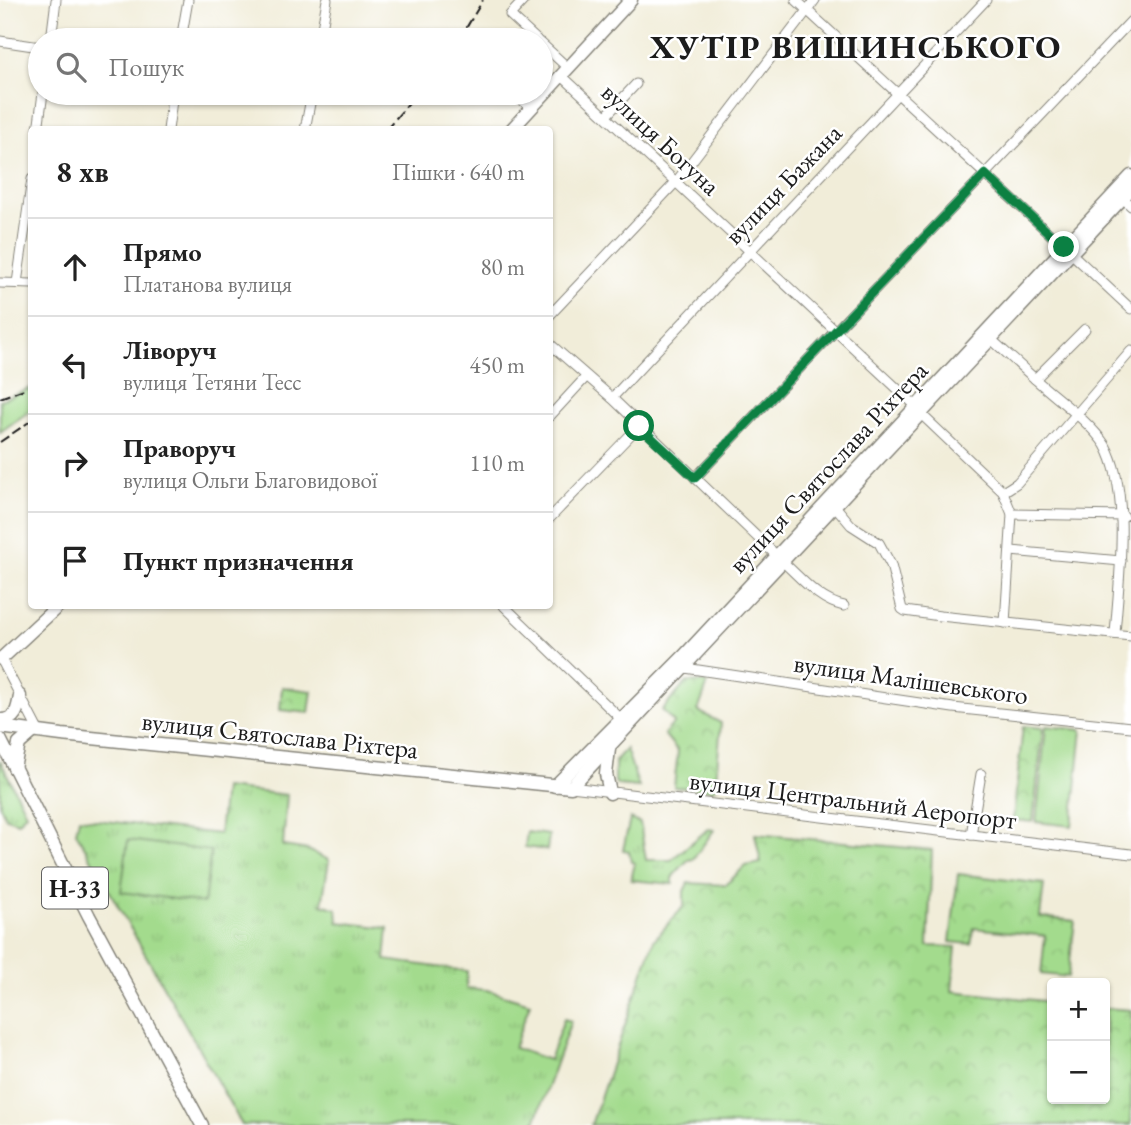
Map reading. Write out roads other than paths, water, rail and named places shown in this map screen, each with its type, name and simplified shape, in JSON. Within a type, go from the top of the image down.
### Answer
[{"type":"main road","points":[[553,84],[631,0]]},
{"type":"main road","points":[[515,126],[534,105]]},
{"type":"main road","name":"вулиця Святослава Ріхтера","points":[[555,786],[835,506],[918,410],[991,339],[1131,176]]},
{"type":"main road","name":"вулиця Святослава Ріхтера","points":[[0,727],[571,787],[685,668],[780,559],[1068,250],[1128,198]]},
{"type":"main road","points":[[1,658],[55,609]]},
{"type":"main road","points":[[0,720],[10,719],[16,714],[20,696]]},
{"type":"main road","points":[[7,759],[19,744],[36,732]]},
{"type":"main road","name":"Н-33","points":[[0,739],[7,759],[89,916],[202,1125]]},
{"type":"main road","points":[[610,748],[606,774],[610,793]]},
{"type":"street","points":[[52,28],[56,0]]},
{"type":"street","points":[[183,28],[188,0]]},
{"type":"street","points":[[322,28],[327,0]]},
{"type":"street","name":"вулиця Богуна","points":[[524,0],[510,15],[524,28]]},
{"type":"street","points":[[796,0],[1131,309]]},
{"type":"street","points":[[553,312],[676,182],[816,0]]},
{"type":"street","name":"вулиця Бажана","points":[[612,398],[986,0]]},
{"type":"street","points":[[695,478],[1131,21]]},
{"type":"street","points":[[0,41],[28,45]]},
{"type":"street","name":"вулиця Богуна","points":[[553,59],[606,116],[1003,492]]},
{"type":"street","points":[[606,116],[636,84]]},
{"type":"street","points":[[39,126],[41,105]]},
{"type":"street","points":[[168,126],[171,105]]},
{"type":"street","points":[[306,126],[309,105]]},
{"type":"street","points":[[528,105],[531,108]]},
{"type":"street","points":[[17,283],[28,207]]},
{"type":"street","points":[[0,283],[28,284]]},
{"type":"street","points":[[1035,379],[1085,328]]},
{"type":"street","points":[[991,339],[1105,445],[1120,473],[1126,523],[1115,634]]},
{"type":"street","points":[[553,347],[612,398],[822,597],[844,606]]},
{"type":"street","points":[[1005,623],[1013,514],[1003,492],[1017,483],[1131,351]]},
{"type":"street","points":[[553,412],[586,377]]},
{"type":"street","points":[[553,515],[639,426]]},
{"type":"street","points":[[835,506],[851,525],[879,543],[891,565],[902,609],[940,617],[1131,636]]},
{"type":"street","points":[[1013,514],[1126,523]]},
{"type":"street","points":[[1011,551],[1121,561]]},
{"type":"street","points":[[507,609],[621,719]]},
{"type":"street","points":[[1,658],[36,732]]},
{"type":"street","name":"вулиця Малішевського","points":[[685,668],[953,708],[1131,727]]},
{"type":"street","points":[[971,835],[981,774]]},
{"type":"street","name":"вулиця Центральний Аеропорт","points":[[571,787],[1131,854]]},
{"type":"railway","points":[[466,28],[483,0]]},
{"type":"railway","points":[[389,126],[407,105]]},
{"type":"railway","points":[[0,398],[28,388]]},
{"type":"railway","points":[[0,442],[28,423]]},
{"type":"district","name":"ХУТІР ВИШИНСЬКОГО","points":[[856,46]]}]
